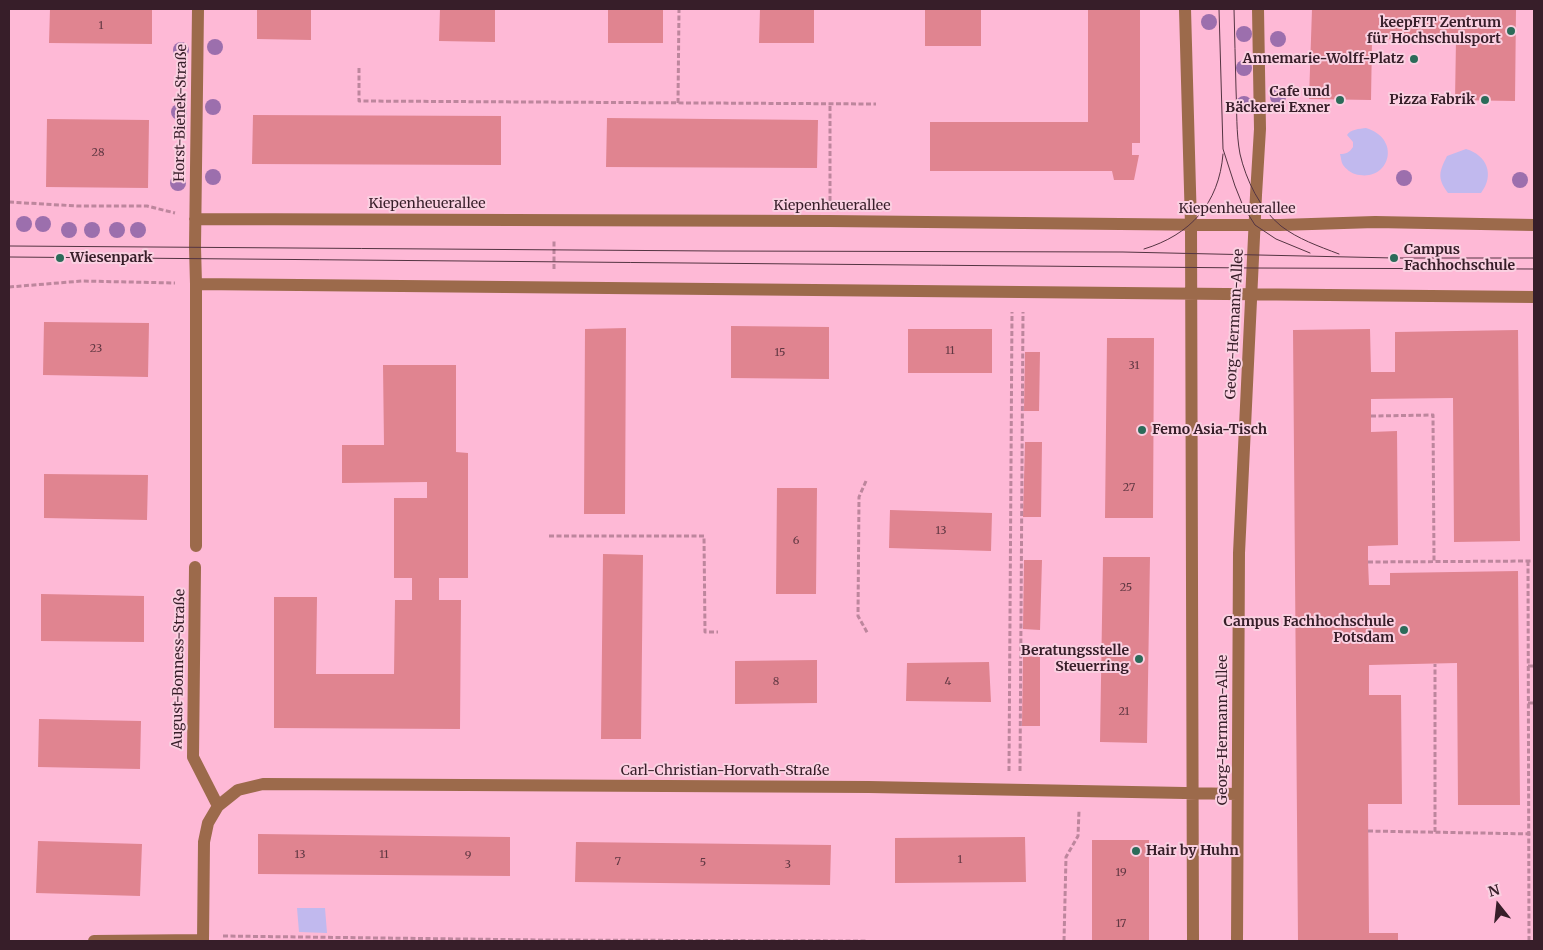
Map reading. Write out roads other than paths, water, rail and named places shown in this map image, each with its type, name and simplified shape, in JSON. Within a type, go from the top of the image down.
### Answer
[{"type":"street","name":"Horst-Bienek-Straße","points":[[195,218],[198,9]]},
{"type":"street","points":[[1185,9],[1191,225],[1193,941]]},
{"type":"street","name":"Georg-Hermann-Allee","points":[[1237,941],[1239,554],[1260,129],[1258,9]]},
{"type":"street","name":"Kiepenheuerallee","points":[[195,218],[1191,225],[1375,222],[1534,225]]},
{"type":"street","points":[[195,218],[196,546]]},
{"type":"street","points":[[196,284],[1534,297]]},
{"type":"street","name":"August-Bonness-Straße","points":[[195,567],[193,756],[218,806]]},
{"type":"street","name":"Carl-Christian-Horvath-Straße","points":[[218,806],[238,790],[263,784],[869,786],[1237,794]]},
{"type":"street","points":[[94,941],[203,939],[204,842],[208,823],[218,806]]},
{"type":"tram line","points":[[1219,9],[1223,149],[1235,186],[1243,206],[1255,225],[1276,239],[1310,253]]},
{"type":"tram line","points":[[1234,9],[1238,138],[1240,154],[1250,184],[1260,203],[1281,226],[1301,238],[1339,254]]},
{"type":"tram line","points":[[1144,249],[1175,235],[1199,215],[1215,188],[1223,154]]},
{"type":"tram line","points":[[9,246],[1123,252],[1394,258],[1534,258]]},
{"type":"tram line","points":[[9,257],[1534,269]]},
{"type":"place","name":"keepFIT Zentrum für Hochschulsport","points":[[1511,31]]},
{"type":"place","name":"Annemarie-Wolff-Platz","points":[[1414,59]]},
{"type":"place","name":"Cafe und Bäckerei Exner","points":[[1340,100]]},
{"type":"place","name":"Pizza Fabrik","points":[[1485,100]]},
{"type":"place","name":"Wiesenpark","points":[[60,258]]},
{"type":"place","name":"Campus Fachhochschule","points":[[1394,258]]},
{"type":"place","name":"Femo Asia-Tisch","points":[[1142,430]]},
{"type":"place","name":"Campus Fachhochschule Potsdam","points":[[1404,630]]},
{"type":"place","name":"Beratungsstelle Steuerring","points":[[1139,659]]},
{"type":"place","name":"Hair by Huhn","points":[[1136,851]]}]
